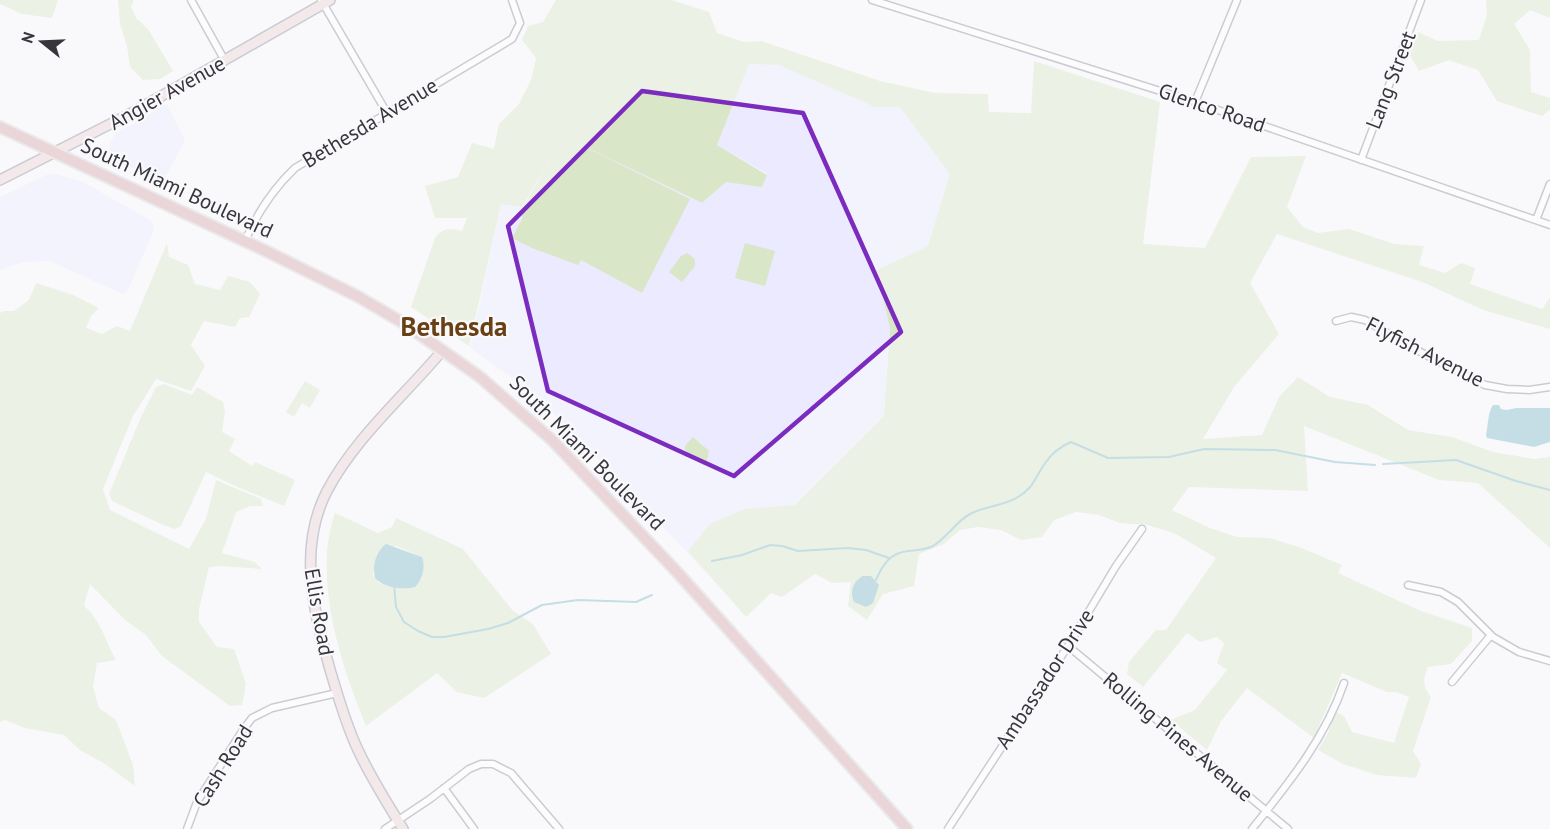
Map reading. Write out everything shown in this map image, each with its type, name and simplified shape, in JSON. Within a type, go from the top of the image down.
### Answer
[{"type":"main road","name":"Angier Avenue","points":[[0,180],[128,115],[225,61],[325,1]]},
{"type":"main road","name":"South Miami Boulevard","points":[[0,127],[357,296],[405,324],[502,395],[552,440],[684,579],[908,829]]},
{"type":"main road","name":"Ellis Road","points":[[400,825],[378,790],[357,749],[337,693],[317,621],[310,568],[312,543],[321,504],[332,482],[353,452],[442,351]]},
{"type":"street","points":[[191,0],[225,61]]},
{"type":"street","name":"Bethesda Avenue","points":[[245,241],[261,208],[290,173],[316,154],[512,39],[519,28],[519,16],[512,0]]},
{"type":"street","name":"Glenco Road","points":[[872,0],[1195,102],[1550,225]]},
{"type":"street","points":[[1195,102],[1237,0]]},
{"type":"street","name":"Lang Street","points":[[1361,160],[1421,0]]},
{"type":"street","points":[[325,1],[387,113]]},
{"type":"street","points":[[1536,220],[1550,184]]},
{"type":"street","name":"Flyfish Avenue","points":[[1336,321],[1351,317],[1365,320],[1485,385],[1529,390],[1550,387]]},
{"type":"street","name":"Ambassador Drive","points":[[948,829],[1142,529]]},
{"type":"street","points":[[1408,585],[1433,589],[1450,597],[1491,635],[1519,652],[1550,661]]},
{"type":"street","points":[[1452,682],[1491,635]]},
{"type":"street","name":"Rolling Pines Avenue","points":[[1068,646],[1288,829]]},
{"type":"street","points":[[1252,829],[1312,750],[1329,719],[1344,683]]},
{"type":"street","name":"Cash Road","points":[[187,829],[197,802],[252,718],[272,708],[337,693]]},
{"type":"street","points":[[385,829],[400,825],[444,788],[474,766],[481,764],[499,766],[511,773],[552,818],[559,829]]},
{"type":"street","points":[[444,788],[474,829]]},
{"type":"highlighted area","points":[[642,91],[803,113],[901,332],[734,476],[548,391],[508,226]]},
{"type":"shaded area","points":[[749,64],[779,65],[875,107],[900,106],[951,174],[928,246],[877,270],[890,329],[884,416],[717,584],[533,393],[470,348],[501,204],[523,206],[563,136],[702,203],[726,182],[767,174],[717,145]]},
{"type":"shaded area","points":[[167,104],[185,140],[162,184],[116,159],[110,153],[109,145],[115,134]]},
{"type":"shaded area","points":[[57,174],[83,182],[150,220],[154,226],[127,292],[123,294],[49,261],[23,262],[0,270],[0,197],[46,175]]},
{"type":"green space","points":[[0,0],[58,0],[52,18],[22,14],[0,4]]},
{"type":"green space","points":[[118,0],[134,0],[131,6],[136,18],[148,29],[173,71],[160,79],[143,80],[130,67],[127,46],[120,24]]},
{"type":"green space","points":[[556,0],[671,0],[709,12],[717,33],[744,42],[761,41],[880,81],[935,93],[988,94],[989,112],[1031,113],[1034,61],[1160,102],[1143,244],[1205,248],[1251,157],[1306,156],[1287,207],[1303,227],[1318,233],[1349,229],[1394,244],[1424,246],[1419,265],[1445,273],[1461,263],[1475,268],[1470,284],[1542,309],[1550,298],[1550,329],[1483,310],[1425,283],[1277,234],[1250,283],[1279,334],[1234,387],[1203,439],[1262,435],[1279,397],[1298,377],[1330,397],[1368,405],[1408,430],[1452,437],[1493,452],[1535,459],[1550,457],[1550,548],[1478,483],[1439,480],[1304,426],[1308,491],[1189,487],[1172,510],[1210,528],[1237,537],[1269,538],[1299,547],[1342,565],[1338,573],[1421,611],[1472,628],[1472,641],[1451,664],[1428,667],[1426,671],[1425,686],[1431,697],[1413,751],[1421,764],[1416,778],[1377,775],[1343,764],[1318,750],[1336,712],[1344,716],[1352,732],[1394,743],[1409,697],[1396,692],[1387,692],[1342,673],[1314,738],[1247,688],[1221,721],[1207,750],[1171,720],[1195,710],[1227,670],[1217,663],[1224,643],[1217,637],[1200,642],[1187,633],[1143,687],[1127,674],[1129,662],[1156,630],[1166,630],[1216,558],[1174,533],[1147,525],[1120,523],[1099,515],[1076,512],[1054,520],[1042,537],[1021,540],[1001,530],[978,527],[960,530],[944,544],[919,554],[914,586],[883,594],[867,620],[848,606],[851,582],[832,583],[815,574],[782,597],[771,593],[746,617],[688,551],[710,524],[745,509],[795,505],[884,416],[890,329],[877,270],[928,246],[950,174],[900,107],[875,107],[779,65],[749,64],[717,145],[767,175],[762,187],[726,182],[702,203],[563,136],[690,199],[642,293],[581,260],[578,265],[532,248],[512,238],[522,219],[523,208],[561,140],[522,207],[501,204],[469,346],[411,307],[435,238],[447,229],[462,231],[467,218],[435,218],[425,186],[458,177],[472,143],[494,149],[499,124],[519,104],[531,80],[536,58],[522,40],[528,26],[543,22]]},
{"type":"green space","points":[[1486,0],[1550,0],[1550,18],[1530,10],[1514,24],[1530,50],[1531,92],[1550,98],[1550,110],[1542,116],[1497,101],[1478,70],[1449,60],[1419,71],[1409,54],[1418,32],[1438,41],[1479,40],[1487,15]]},
{"type":"green space","points":[[167,243],[169,257],[188,265],[195,284],[220,290],[228,276],[250,282],[260,294],[249,317],[240,318],[235,327],[204,321],[191,345],[205,366],[191,391],[156,379],[133,416],[103,489],[110,510],[189,549],[206,519],[216,480],[261,499],[263,506],[250,506],[236,512],[222,553],[255,562],[262,569],[209,567],[199,609],[199,622],[217,647],[234,649],[246,684],[242,705],[230,706],[162,656],[146,635],[125,620],[90,584],[84,606],[99,624],[116,660],[97,663],[93,687],[99,708],[116,720],[133,765],[135,786],[102,762],[81,751],[64,735],[25,728],[5,720],[0,722],[0,313],[14,311],[29,300],[36,283],[73,295],[99,308],[91,316],[86,328],[102,334],[117,326],[130,331]]},
{"type":"green space","points":[[745,243],[775,251],[765,286],[735,278]]},
{"type":"green space","points":[[687,253],[695,259],[695,266],[682,282],[669,272],[681,256]]},
{"type":"green space","points":[[305,381],[320,390],[310,408],[302,403],[294,417],[286,412]]},
{"type":"green space","points":[[164,384],[192,395],[197,387],[223,402],[225,411],[222,432],[235,439],[229,451],[252,466],[255,462],[295,480],[284,506],[206,472],[181,526],[175,529],[112,501],[109,494],[140,419],[156,387]]},
{"type":"green space","points":[[693,437],[709,451],[707,461],[703,466],[685,450],[685,446]]},
{"type":"green space","points":[[335,513],[378,533],[392,527],[396,518],[463,549],[513,611],[533,624],[551,654],[484,698],[457,692],[437,673],[366,726],[347,676],[332,621],[328,593],[329,538]],"holes":[[[396,546],[422,557],[421,577],[418,583],[412,586],[406,588],[389,586],[379,583],[373,575],[381,550]]]},
{"type":"water","points":[[1493,405],[1499,405],[1501,409],[1507,410],[1550,408],[1550,442],[1534,447],[1487,438],[1489,415]]},
{"type":"water","points":[[386,544],[422,557],[423,573],[415,587],[394,587],[383,584],[375,578],[376,559]]},
{"type":"water","points":[[863,576],[871,576],[879,585],[873,603],[866,607],[854,602],[852,594],[855,583]]},
{"type":"waterway","points":[[876,580],[884,564],[896,554],[931,547],[970,514],[1018,497],[1031,485],[1051,456],[1071,442],[1108,458],[1169,457],[1204,449],[1275,450],[1335,462],[1375,465]]},
{"type":"waterway","points":[[1383,464],[1456,460],[1550,490]]},
{"type":"waterway","points":[[712,561],[742,555],[770,545],[798,551],[848,548],[866,550],[889,558]]},
{"type":"waterway","points":[[394,584],[396,607],[404,622],[432,637],[488,629],[508,623],[542,605],[578,600],[636,602],[652,595]]},
{"type":"district","name":"Bethesda","points":[[454,327]]}]
